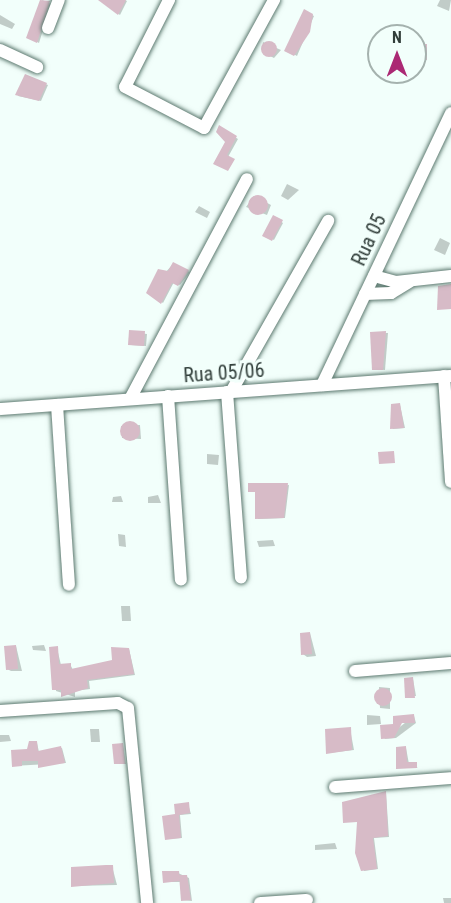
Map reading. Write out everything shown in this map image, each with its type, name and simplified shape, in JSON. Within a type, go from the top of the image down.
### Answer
[{"type":"street","points":[[48,28],[59,0]]},
{"type":"street","points":[[169,0],[125,87],[204,128],[274,0]]},
{"type":"street","points":[[0,50],[37,67]]},
{"type":"street","name":"Rua 05","points":[[322,385],[451,113]]},
{"type":"street","points":[[130,399],[247,179]]},
{"type":"street","points":[[241,578],[229,392],[328,221]]},
{"type":"street","points":[[374,276],[414,279],[451,276]]},
{"type":"street","points":[[365,294],[391,293],[414,279]]},
{"type":"street","points":[[448,376],[451,482]]},
{"type":"street","name":"Rua 05/06","points":[[0,409],[448,376]]},
{"type":"street","points":[[168,396],[181,580]]},
{"type":"street","points":[[57,405],[69,585]]},
{"type":"street","points":[[356,671],[451,663]]},
{"type":"street","points":[[0,711],[118,703],[128,708],[147,903]]},
{"type":"street","points":[[335,787],[451,778]]},
{"type":"street","points":[[260,903],[307,900]]},
{"type":"building","points":[[40,0],[50,1],[37,43],[26,38]]},
{"type":"building","points":[[98,0],[126,0],[118,15]]},
{"type":"building","points":[[304,9],[313,14],[310,32],[294,56],[284,51]]},
{"type":"building","points":[[266,41],[272,41],[277,49],[275,55],[266,57],[261,52],[261,46]]},
{"type":"building","points":[[25,74],[47,83],[39,101],[15,95]]},
{"type":"building","points":[[219,125],[237,136],[227,155],[235,159],[228,171],[213,164],[225,142],[216,132]]},
{"type":"building","points":[[258,195],[265,198],[268,205],[265,212],[258,215],[251,212],[248,205],[251,198]]},
{"type":"building","points":[[273,215],[283,220],[272,241],[262,236]]},
{"type":"building","points":[[173,262],[189,270],[178,286],[172,283],[161,304],[146,293],[158,269],[168,271]]},
{"type":"building","points":[[451,284],[451,309],[437,310],[438,286]]},
{"type":"building","points":[[129,330],[145,331],[144,346],[128,345]]},
{"type":"building","points":[[386,331],[383,370],[372,370],[370,332]]},
{"type":"building","points":[[400,403],[404,428],[390,429],[391,404]]},
{"type":"building","points":[[130,421],[137,424],[140,431],[137,438],[130,441],[123,438],[120,431],[123,424]]},
{"type":"building","points":[[394,451],[395,463],[379,464],[378,452]]},
{"type":"building","points":[[248,483],[288,483],[284,518],[255,519],[255,492],[248,492]]},
{"type":"building","points":[[310,632],[312,654],[301,655],[300,633]]},
{"type":"building","points":[[16,645],[18,669],[6,670],[4,646]]},
{"type":"building","points":[[58,646],[59,664],[71,663],[71,669],[112,660],[111,647],[129,648],[134,674],[87,680],[88,688],[61,697],[61,690],[52,690],[49,647]]},
{"type":"building","points":[[413,677],[415,698],[405,698],[404,678]]},
{"type":"building","points":[[383,688],[389,691],[392,697],[389,703],[383,706],[377,703],[374,697],[377,691]]},
{"type":"building","points":[[414,714],[415,723],[402,723],[394,738],[381,739],[380,725],[393,724],[393,716]]},
{"type":"building","points":[[351,727],[352,750],[326,754],[325,729]]},
{"type":"building","points":[[29,741],[37,741],[38,751],[61,746],[65,763],[38,768],[38,761],[22,761],[22,766],[12,767],[11,750],[27,749]]},
{"type":"building","points":[[123,743],[125,764],[114,764],[112,744]]},
{"type":"building","points":[[406,746],[407,762],[417,762],[417,768],[396,769],[396,747]]},
{"type":"building","points":[[386,791],[388,836],[373,838],[377,869],[361,871],[355,853],[357,822],[343,823],[342,802]]},
{"type":"building","points":[[189,802],[190,813],[179,815],[181,838],[165,840],[162,816],[175,814],[174,804]]},
{"type":"building","points":[[113,865],[114,883],[71,887],[71,867]]},
{"type":"building","points":[[162,871],[179,871],[180,881],[163,883]]},
{"type":"building","points":[[179,875],[187,875],[191,900],[181,901]]}]
